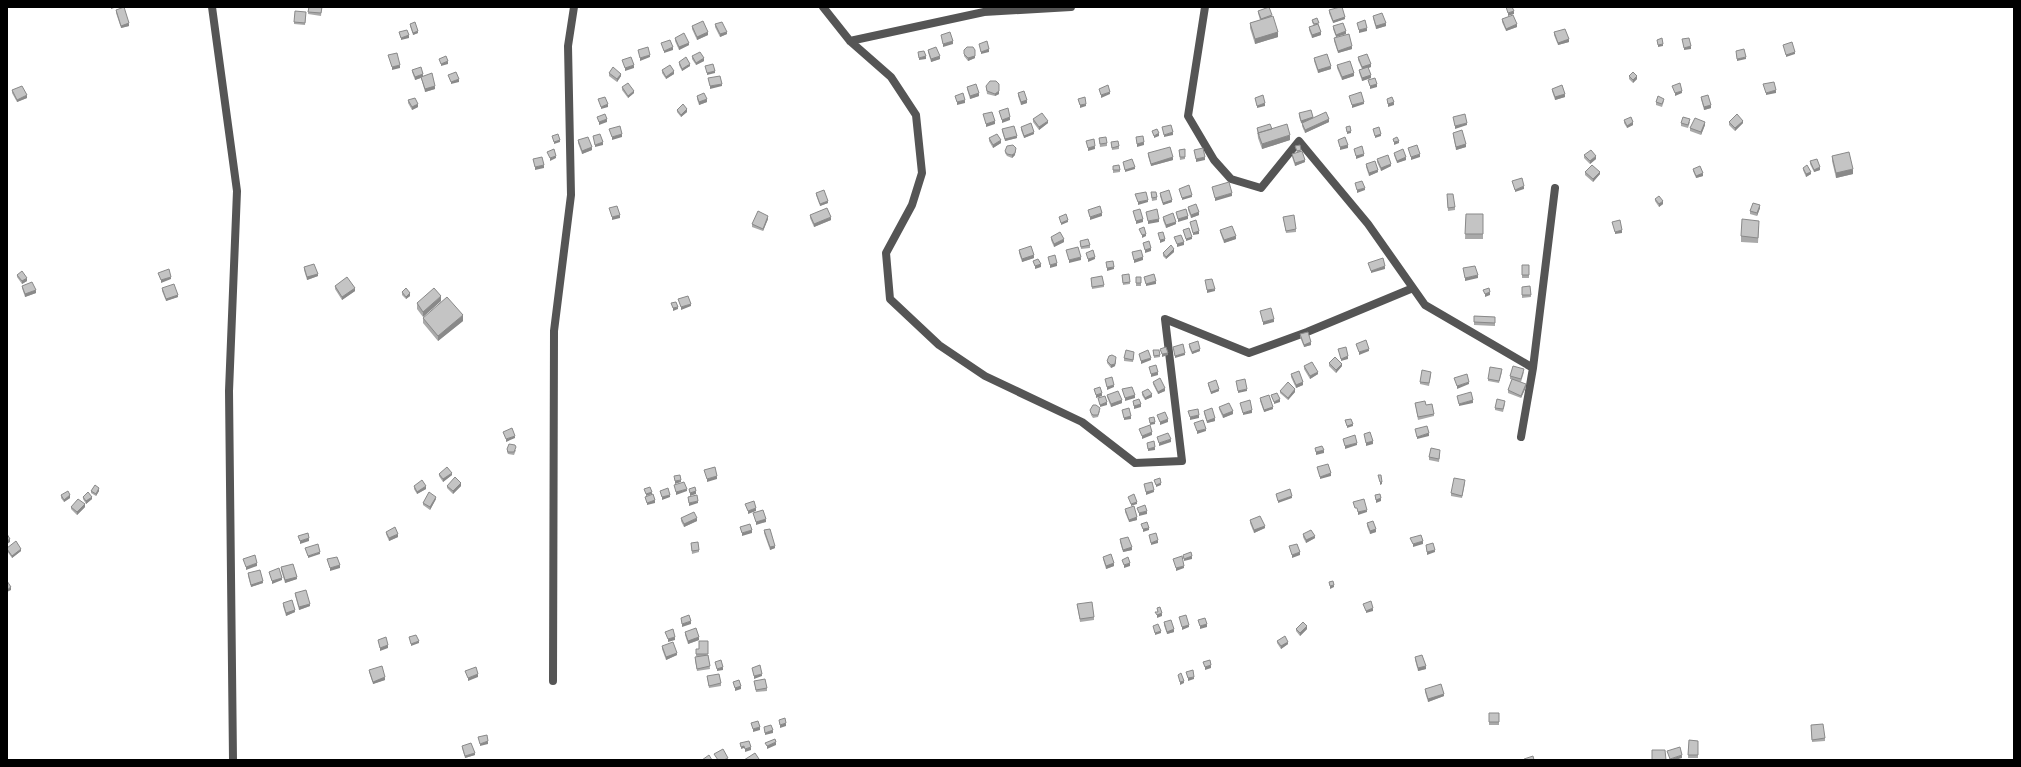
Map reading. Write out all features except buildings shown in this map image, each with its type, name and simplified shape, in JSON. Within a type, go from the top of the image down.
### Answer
[{"type":"street","points":[[212,7],[237,191],[229,391],[233,760]]},
{"type":"street","points":[[553,681],[554,331],[571,195],[568,46],[574,7]]},
{"type":"street","points":[[823,7],[850,41],[891,77],[916,115],[922,173],[912,205],[886,253],[890,299],[939,345],[985,376],[1082,422],[1135,463],[1182,461],[1165,319],[1249,353],[1307,332],[1413,288]]},
{"type":"street","points":[[850,41],[984,12],[1071,7]]},
{"type":"street","points":[[1205,7],[1188,116],[1214,160],[1231,179],[1261,188],[1299,141],[1368,224],[1425,305],[1533,368]]},
{"type":"street","points":[[1521,437],[1533,368],[1555,188]]}]
